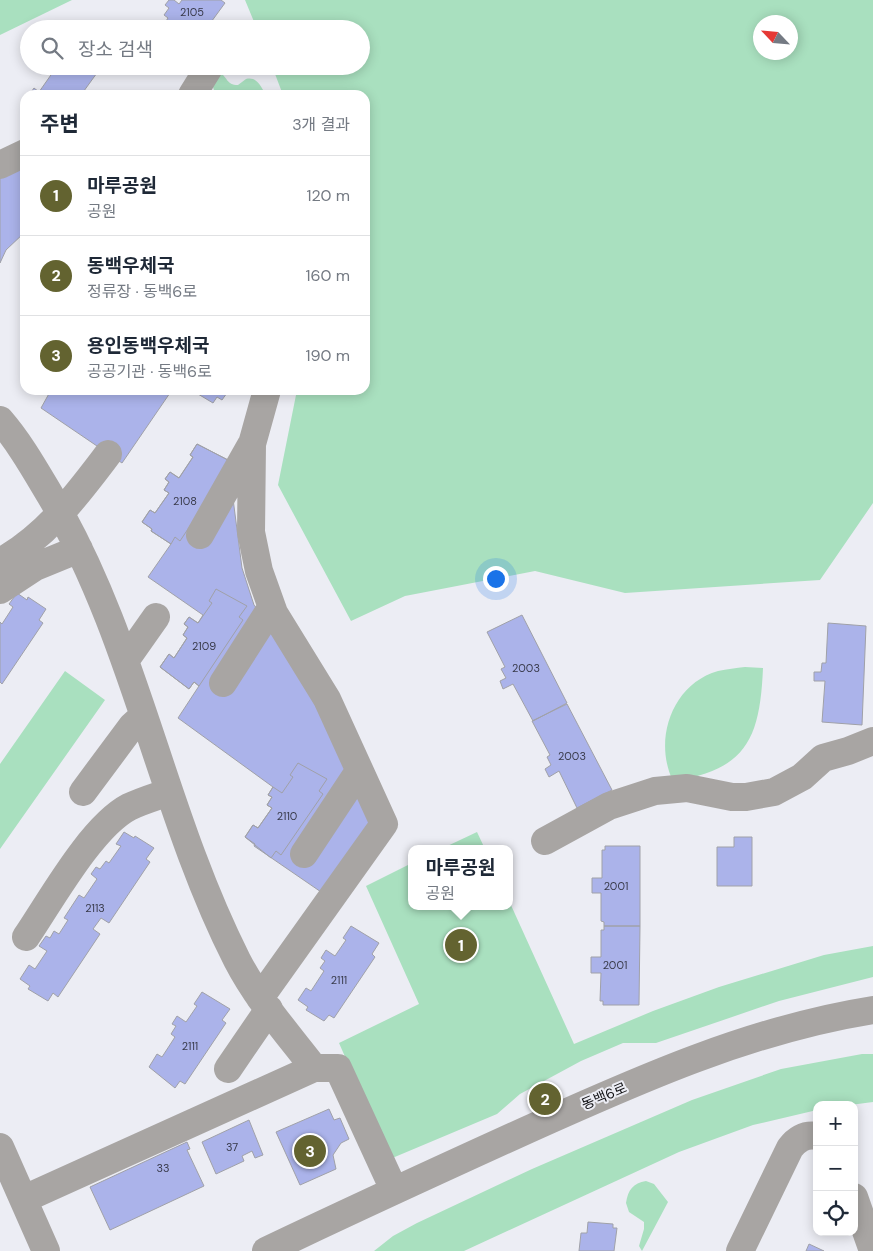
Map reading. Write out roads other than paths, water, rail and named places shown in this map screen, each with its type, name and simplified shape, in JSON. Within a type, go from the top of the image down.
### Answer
[{"type":"street","points":[[195,90],[204,75]]},
{"type":"street","points":[[0,165],[20,155]]},
{"type":"street","points":[[200,536],[252,444],[266,395]]},
{"type":"street","points":[[5,432],[62,514],[100,594],[126,661],[168,792],[224,932],[238,962],[264,1003],[314,1068]]},
{"type":"street","points":[[228,1070],[264,1003],[384,824],[327,699],[272,608],[253,549],[252,444]]},
{"type":"street","points":[[0,562],[36,537],[62,514],[108,454]]},
{"type":"street","points":[[0,590],[35,567],[79,549]]},
{"type":"street","points":[[223,683],[272,608]]},
{"type":"street","points":[[126,661],[156,617]]},
{"type":"street","points":[[83,792],[132,726],[143,716]]},
{"type":"street","points":[[546,841],[609,806],[655,791],[687,788],[732,798],[746,798],[774,792],[802,777],[823,758],[873,741]]},
{"type":"street","points":[[304,854],[359,771]]},
{"type":"street","points":[[26,937],[87,847],[114,817],[128,808],[168,792]]},
{"type":"street","name":"동백6로","points":[[266,1251],[394,1190],[581,1105],[682,1063],[763,1035],[840,1015],[873,1010]]},
{"type":"street","points":[[24,1199],[314,1068],[338,1068],[394,1190]]},
{"type":"street","points":[[740,1251],[790,1148],[796,1141],[804,1137],[813,1136]]},
{"type":"street","points":[[0,1147],[46,1251]]},
{"type":"street","points":[[858,1209],[873,1251]]},
{"type":"place","name":"마루공원","points":[[461,945]]},
{"type":"place","name":"동백우체국","points":[[545,1099]]},
{"type":"place","name":"용인동백우체국","points":[[310,1151]]}]
